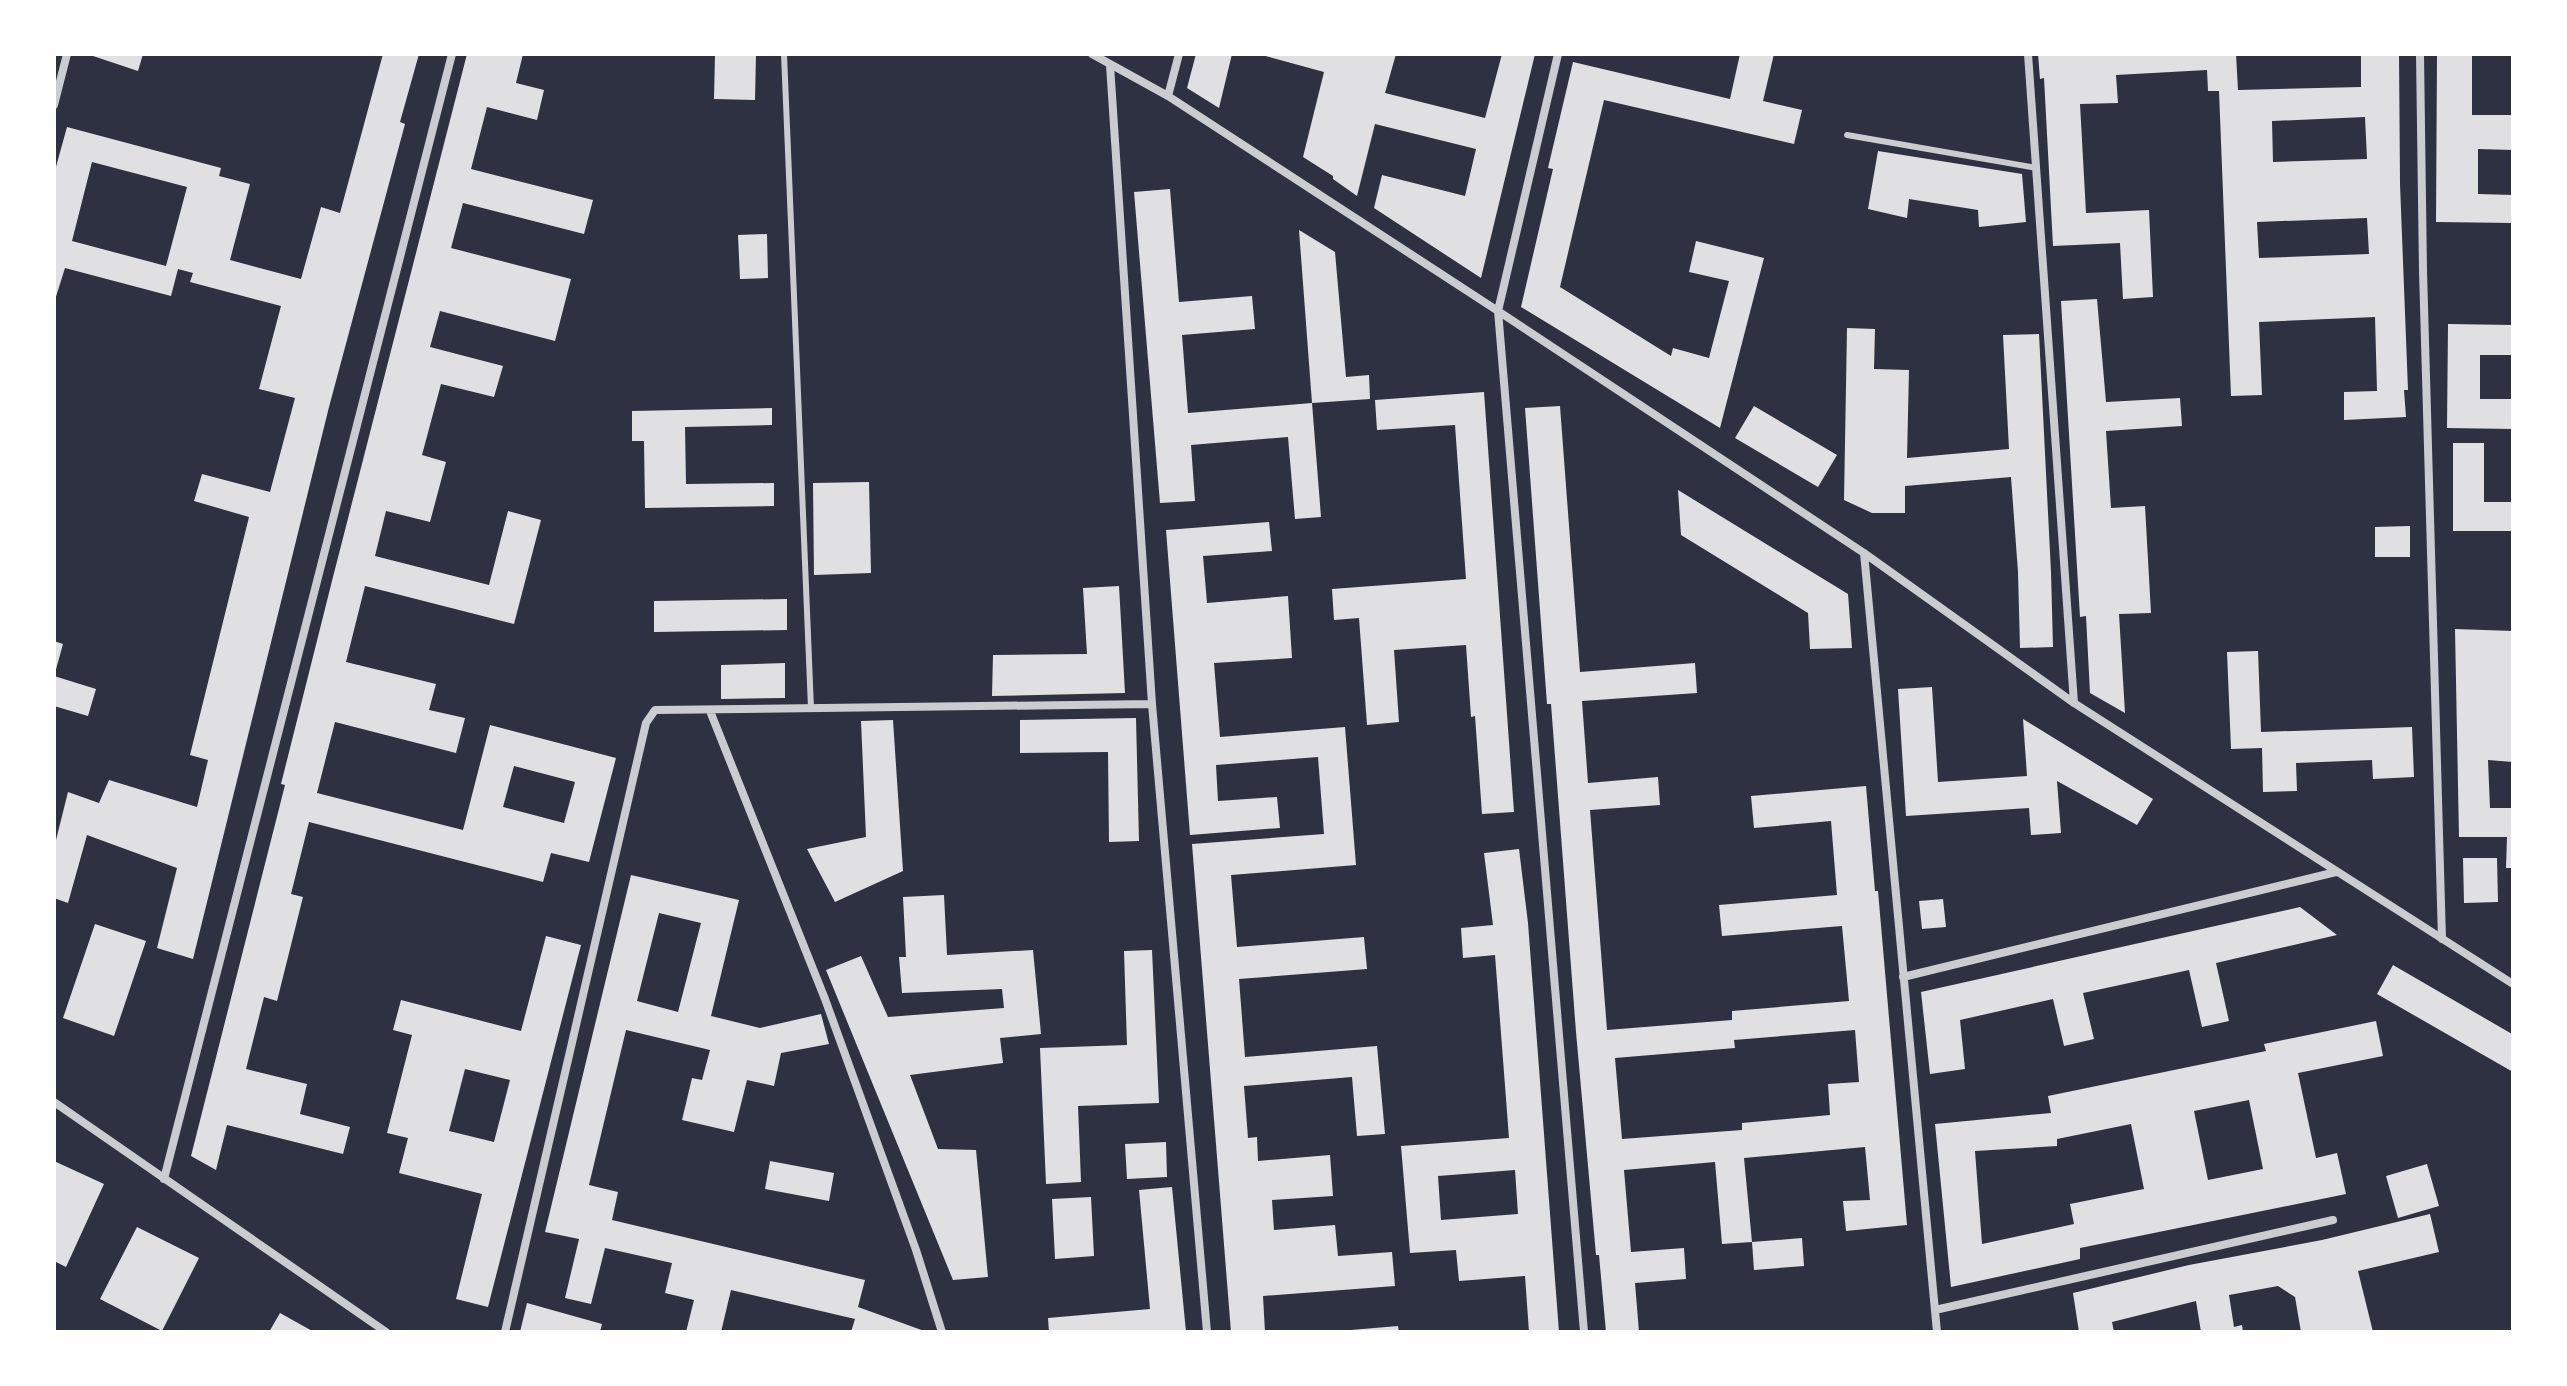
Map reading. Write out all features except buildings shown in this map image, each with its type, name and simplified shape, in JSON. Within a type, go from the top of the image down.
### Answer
[{"type":"street","points":[[54,105],[67,54]]},
{"type":"street","points":[[164,1179],[452,54]]},
{"type":"street","points":[[1092,54],[1168,96],[1498,311],[1864,553],[2074,703],[2513,984]]},
{"type":"street","points":[[1168,96],[1179,54]]},
{"type":"street","points":[[1558,54],[1498,311],[1584,1332]]},
{"type":"street","points":[[2028,54],[2074,703]]},
{"type":"street","points":[[2420,54],[2442,939]]},
{"type":"street","points":[[1110,65],[1152,704],[1192,1189],[1207,1332]]},
{"type":"street","points":[[1864,553],[1937,1332]]},
{"type":"street","points":[[505,1332],[646,723],[655,710],[1152,704]]},
{"type":"street","points":[[710,711],[825,999],[916,1250],[942,1332]]},
{"type":"street","points":[[1903,977],[2336,872]]},
{"type":"street","points":[[54,1102],[386,1332]]},
{"type":"street","points":[[1935,1310],[2333,1220]]},
{"type":"lane","points":[[784,54],[811,708]]},
{"type":"lane","points":[[1847,135],[2037,168]]}]
